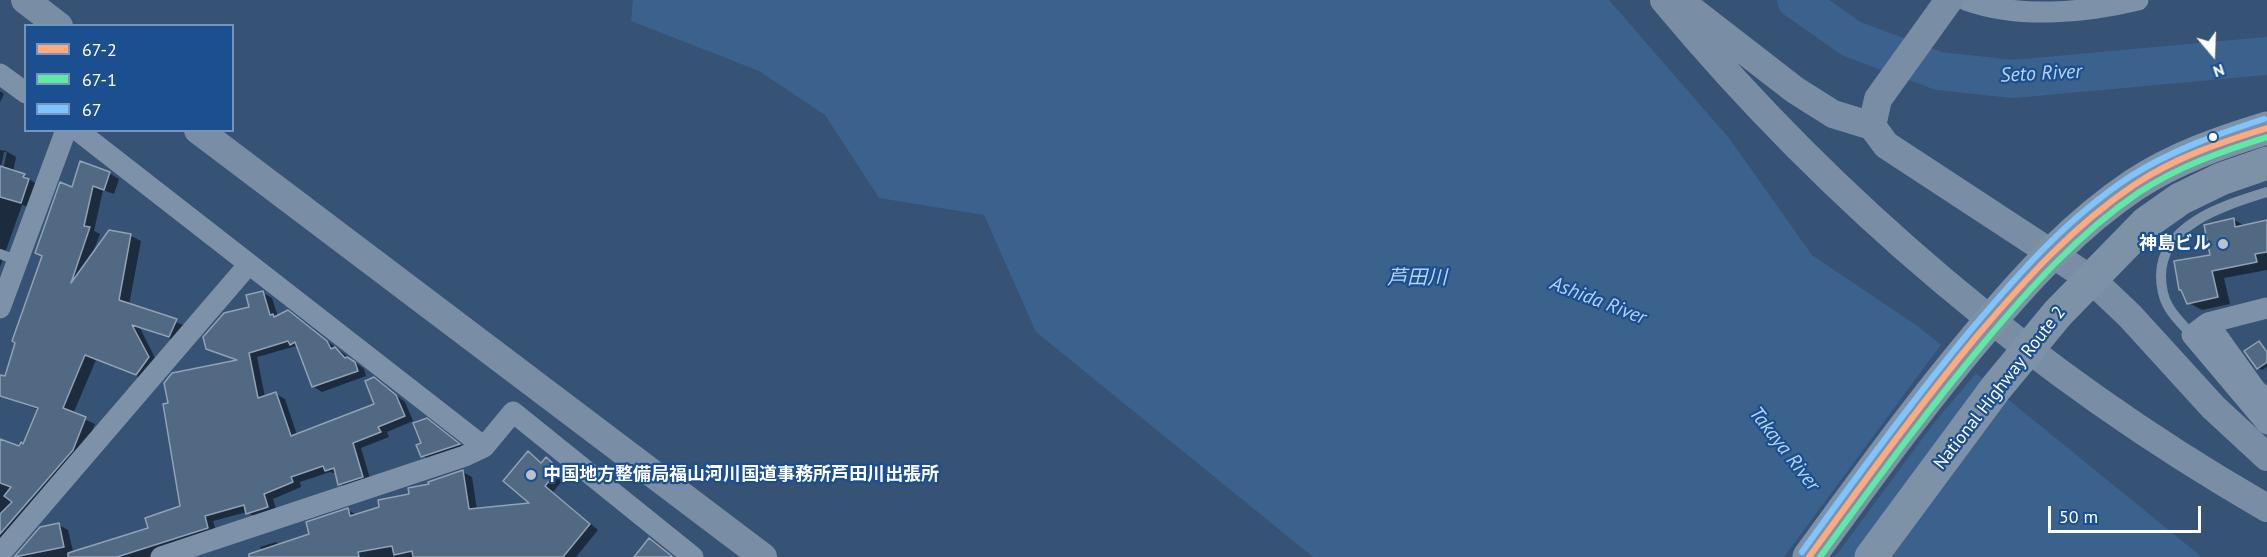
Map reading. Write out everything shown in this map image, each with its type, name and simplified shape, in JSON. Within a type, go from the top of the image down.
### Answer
[{"type":"highway","points":[[1809,557],[1900,433],[2020,286],[2052,253],[2095,213],[2135,184],[2203,150],[2267,128]]},
{"type":"highway","name":"National Highway Route 2","points":[[1871,557],[1996,388],[2058,313],[2146,223],[2180,199],[2221,179],[2267,163]]},
{"type":"street","points":[[25,0],[56,24]]},
{"type":"street","points":[[1664,0],[1728,74],[1827,177],[1954,291],[2085,390],[2217,479],[2267,508]]},
{"type":"street","points":[[1678,0],[1775,75],[1833,114],[1872,126],[1886,145],[2092,280],[2130,316],[2213,407],[2267,457]]},
{"type":"street","points":[[1872,126],[1878,99],[1949,0]]},
{"type":"street","points":[[1966,0],[1984,6],[2042,13],[2138,0]]},
{"type":"street","points":[[1728,74],[1744,68],[1775,75]]},
{"type":"street","points":[[0,74],[24,92]]},
{"type":"street","points":[[0,308],[9,258],[65,132]]},
{"type":"street","points":[[80,132],[484,447]]},
{"type":"street","points":[[201,132],[750,554]]},
{"type":"street","points":[[0,554],[249,264]]},
{"type":"street","points":[[2200,329],[2267,308]]},
{"type":"street","points":[[2200,329],[2267,400]]},
{"type":"street","points":[[2200,329],[2267,424]]},
{"type":"street","points":[[161,557],[465,456],[484,447],[513,411],[693,557]]},
{"type":"lane","points":[[2200,329],[2167,306],[2161,286],[2162,260],[2181,231],[2222,206],[2267,192]]},
{"type":"water","name":"芦田川","points":[[633,0],[1609,0],[1729,138],[1812,255],[1919,327],[2202,557],[1313,557],[1036,332],[984,215],[879,198],[825,115],[759,71],[631,21]]},
{"type":"pier","points":[[1943,342],[1978,371],[1933,424],[1835,557],[1784,557]]},
{"type":"building","points":[[80,161],[110,172],[104,190],[93,186],[84,226],[90,227],[71,283],[109,230],[131,234],[119,300],[177,319],[169,337],[132,325],[149,357],[136,375],[85,355],[63,408],[86,417],[73,450],[0,534],[0,514],[12,502],[4,496],[11,487],[0,483],[0,439],[19,446],[21,442],[23,444],[38,408],[0,396],[0,375],[5,376],[15,343],[12,341],[42,256],[35,253],[60,182],[72,187]]},
{"type":"building","points":[[0,166],[25,174],[23,177],[29,179],[21,203],[0,197]]},
{"type":"building","points":[[2234,218],[2235,227],[2267,220],[2267,252],[2255,254],[2257,262],[2212,271],[2218,297],[2187,304],[2179,290],[2174,261],[2210,255],[2204,225]]},
{"type":"building","points":[[263,291],[270,315],[273,314],[274,317],[288,310],[327,341],[331,349],[335,347],[345,358],[355,362],[358,371],[312,387],[295,342],[290,345],[288,341],[249,353],[258,398],[276,392],[291,436],[374,404],[365,381],[374,377],[396,395],[405,416],[378,427],[381,432],[353,443],[363,477],[338,485],[334,468],[325,471],[323,466],[291,477],[293,482],[264,494],[268,507],[246,514],[244,505],[205,516],[208,528],[117,557],[68,557],[68,553],[148,528],[145,518],[180,506],[163,404],[168,403],[164,383],[172,373],[237,360],[206,349],[203,337],[224,313],[249,307],[246,295]]},
{"type":"building","points":[[2259,341],[2267,352],[2267,362],[2257,369],[2244,351]]},
{"type":"building","points":[[427,418],[460,444],[421,457],[416,445],[421,443],[413,423]]},
{"type":"building","points":[[528,451],[541,463],[546,457],[559,469],[545,486],[590,524],[563,557],[413,557],[412,551],[394,555],[392,546],[358,552],[359,557],[249,557],[249,554],[309,534],[306,522],[348,508],[350,516],[379,507],[378,500],[409,494],[408,488],[429,484],[428,482],[463,470],[469,509],[529,503],[503,481]]},
{"type":"building","points":[[59,523],[64,547],[14,557],[40,527]]},
{"type":"building","points":[[649,538],[673,557],[634,557]]},
{"type":"waterway","name":"Seto River","points":[[1796,0],[1852,39],[1939,71],[2013,79],[2267,56]]},
{"type":"transit line","name":"67","points":[[1802,552],[1884,440],[1948,358],[2007,288],[2065,228],[2108,192],[2163,158],[2196,143],[2264,119]]},
{"type":"transit line","name":"67-2","points":[[1809,557],[1955,363],[2013,295],[2070,236],[2112,201],[2149,175],[2198,152],[2267,128]]},
{"type":"transit line","name":"67-1","points":[[1820,557],[1962,370],[2018,303],[2075,244],[2116,209],[2168,175],[2200,160],[2267,137]]},
{"type":"place","name":"神島ビル","points":[[2223,244]]},
{"type":"place","name":"中国地方整備局福山河川国道事務所芦田川出張所","points":[[531,475]]},
{"type":"water label","name":"Ashida River","points":[[1598,301]]},
{"type":"water label","name":"Takaya River","points":[[1784,449]]}]
